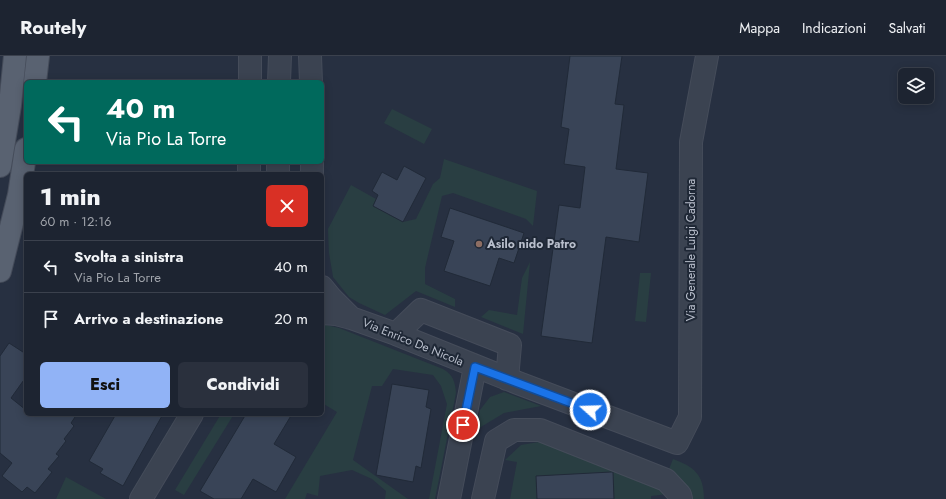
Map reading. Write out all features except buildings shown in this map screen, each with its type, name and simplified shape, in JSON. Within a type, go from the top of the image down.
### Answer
[{"type":"main road","points":[[0,166],[10,105],[15,56]]},
{"type":"main road","points":[[35,80],[38,56]]},
{"type":"main road","points":[[0,271],[22,196],[24,172]]},
{"type":"street","points":[[250,56],[250,80]]},
{"type":"street","points":[[279,80],[280,56]]},
{"type":"street","points":[[310,56],[311,80]]},
{"type":"street","name":"Via Generale Luigi Cadorna","points":[[677,443],[690,417],[691,142],[707,56]]},
{"type":"street","points":[[324,289],[351,318]]},
{"type":"street","points":[[396,334],[421,310],[503,342],[510,346],[507,379]]},
{"type":"street","name":"Via Enrico De Nicola","points":[[324,313],[336,314],[351,318],[396,334],[475,367],[677,443]]},
{"type":"street","points":[[451,499],[475,367]]},
{"type":"street","points":[[141,499],[191,416]]},
{"type":"street","points":[[483,499],[496,441],[514,430],[540,430],[666,480],[680,495],[681,499]]},
{"type":"green space","points":[[392,109],[432,129],[424,144],[384,123]]},
{"type":"green space","points":[[444,159],[537,191],[533,226],[526,219],[453,193],[442,196],[425,268],[425,284],[455,299],[455,307],[416,291],[385,315],[349,297],[333,277],[329,253],[328,229],[351,185],[376,199],[373,206],[403,222],[416,219],[433,184],[440,178]]},
{"type":"green space","points":[[530,262],[523,334],[481,317],[489,310],[517,315],[522,278]]},
{"type":"green space","points":[[640,273],[651,273],[646,322],[635,321]]},
{"type":"green space","points":[[324,324],[339,328],[443,369],[449,374],[454,382],[456,393],[435,499],[429,499],[447,404],[441,386],[433,375],[393,369],[382,386],[372,386],[353,460],[408,499],[385,499],[386,491],[372,479],[352,470],[320,476],[318,496],[307,493],[305,499],[285,499],[337,412],[324,404]]},
{"type":"green space","points":[[504,392],[541,406],[504,413],[476,430],[480,410],[490,397]]},
{"type":"green space","points":[[220,416],[233,416],[184,495],[175,490]]},
{"type":"green space","points":[[539,442],[660,488],[668,494],[651,496],[651,499],[614,499],[612,472],[536,476],[537,499],[510,499],[517,462],[505,460],[521,445]]},
{"type":"green space","points":[[673,459],[687,465],[700,477],[704,490],[704,499],[689,499],[683,482],[677,476],[668,472]]},
{"type":"green space","points":[[66,477],[106,499],[56,499]]},
{"type":"place","name":"Asilo nido Patro","points":[[479,244]]},
{"type":"route","points":[[463,425],[475,367],[590,410]]}]
